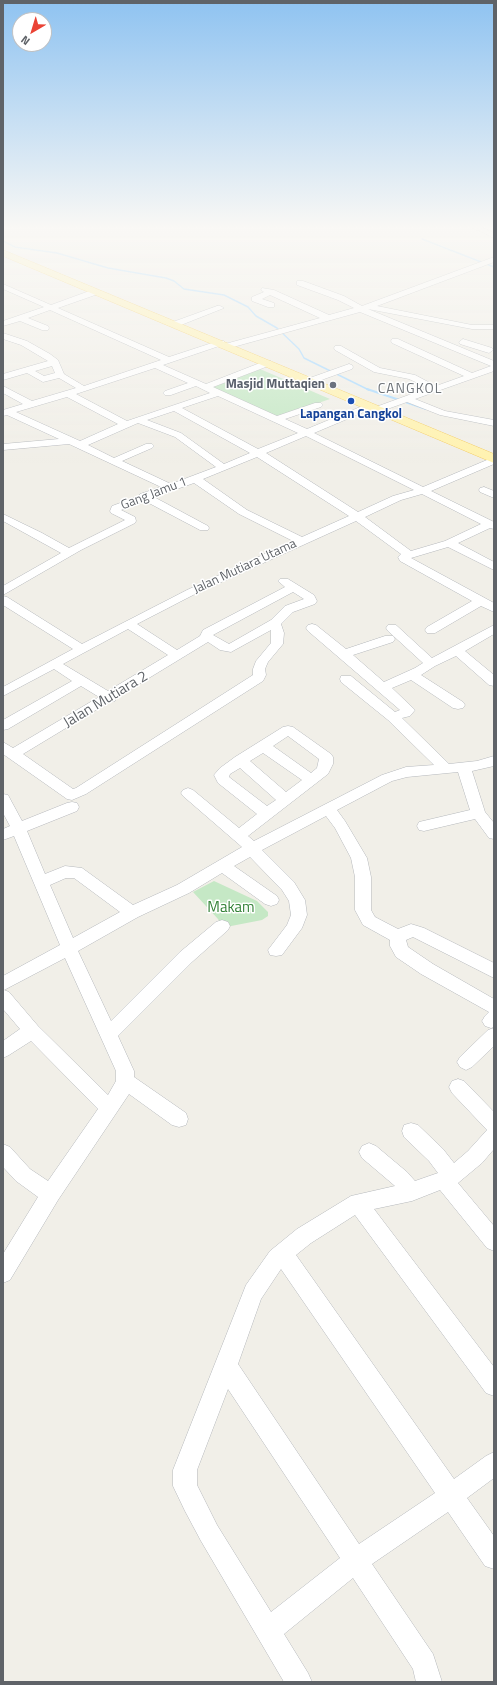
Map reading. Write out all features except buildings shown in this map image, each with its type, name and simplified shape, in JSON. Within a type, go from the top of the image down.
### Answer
[{"type":"main road","points":[[127,306],[268,363],[372,409],[494,460]]},
{"type":"street","points":[[44,306],[168,360]]},
{"type":"street","points":[[3,324],[56,306]]},
{"type":"street","points":[[301,306],[328,318]]},
{"type":"street","points":[[359,306],[388,321],[494,364]]},
{"type":"street","points":[[6,413],[69,394],[168,360],[282,331],[370,306]]},
{"type":"street","points":[[173,325],[220,308]]},
{"type":"street","points":[[364,308],[472,327],[494,327]]},
{"type":"street","points":[[20,318],[45,328]]},
{"type":"street","points":[[378,325],[388,321]]},
{"type":"street","points":[[3,336],[31,346],[55,362],[60,375],[83,389]]},
{"type":"street","points":[[409,348],[434,339]]},
{"type":"street","points":[[395,341],[472,376]]},
{"type":"street","points":[[451,346],[462,342],[489,350]]},
{"type":"street","points":[[338,348],[376,370],[412,377],[436,389]]},
{"type":"street","points":[[310,381],[334,372],[352,368],[335,360]]},
{"type":"street","points":[[3,377],[55,362]]},
{"type":"street","points":[[206,388],[268,363]]},
{"type":"street","points":[[156,365],[277,419],[492,525]]},
{"type":"street","name":"Gang Jamu 1","points":[[3,591],[69,553],[128,523],[131,519],[115,510],[144,496],[223,468],[304,432],[372,409],[402,401],[494,368]]},
{"type":"street","points":[[28,370],[44,379],[60,375]]},
{"type":"street","points":[[398,384],[412,377]]},
{"type":"street","points":[[168,393],[196,383]]},
{"type":"street","points":[[3,389],[31,405]]},
{"type":"street","points":[[3,447],[76,443],[126,424],[219,393]]},
{"type":"street","points":[[69,394],[126,424]]},
{"type":"street","points":[[3,400],[15,396]]},
{"type":"street","points":[[402,401],[444,413],[494,423]]},
{"type":"street","points":[[277,419],[318,405]]},
{"type":"street","points":[[175,408],[258,452],[358,517],[409,555]]},
{"type":"street","points":[[6,413],[76,443],[169,487]]},
{"type":"street","points":[[138,420],[178,435],[223,468]]},
{"type":"street","points":[[115,461],[149,446]]},
{"type":"street","name":"Jalan Mutiara Utama","points":[[3,692],[128,624],[191,592],[397,498],[422,490],[494,460]]},
{"type":"street","points":[[194,478],[243,512],[301,541]]},
{"type":"street","points":[[484,490],[494,495]]},
{"type":"street","points":[[144,496],[204,528]]},
{"type":"street","points":[[3,517],[69,553]]},
{"type":"street","points":[[492,525],[449,543],[409,555],[404,557],[404,559],[408,563],[494,608]]},
{"type":"street","points":[[449,543],[494,567]]},
{"type":"street","name":"Jalan Mutiara 2","points":[[8,751],[110,698],[208,638],[206,636],[207,633],[289,584],[310,598],[311,601],[289,609],[275,623]]},
{"type":"street","points":[[3,600],[81,650]]},
{"type":"street","points":[[431,630],[480,601]]},
{"type":"street","points":[[8,751],[72,795],[77,794],[258,678],[262,661],[277,644],[278,633],[275,623],[231,648],[224,647],[208,638]]},
{"type":"street","points":[[128,624],[178,656]]},
{"type":"street","points":[[312,628],[383,687],[408,710],[405,713],[393,717]]},
{"type":"street","points":[[383,687],[412,675],[494,629]]},
{"type":"street","points":[[344,654],[391,633],[431,663]]},
{"type":"street","points":[[457,651],[494,682]]},
{"type":"street","points":[[54,664],[110,698]]},
{"type":"street","points":[[412,675],[458,705]]},
{"type":"street","points":[[346,678],[393,717],[445,768]]},
{"type":"street","points":[[3,726],[81,681]]},
{"type":"street","points":[[238,836],[286,800],[323,771],[326,764],[326,757],[291,732],[285,731],[240,760],[221,775],[223,780],[267,814]]},
{"type":"street","points":[[263,746],[311,780]]},
{"type":"street","points":[[240,760],[286,800]]},
{"type":"street","points":[[3,984],[132,913],[183,889],[252,848],[387,778],[406,772],[445,768],[464,768],[494,762]]},
{"type":"street","points":[[464,768],[478,813],[494,834]]},
{"type":"street","points":[[188,793],[252,848],[288,886],[296,900],[299,915],[294,928],[276,950]]},
{"type":"street","points":[[3,799],[18,828],[69,948],[125,1071],[125,1081],[122,1089],[51,1194],[3,1273]]},
{"type":"street","points":[[3,835],[72,807]]},
{"type":"street","points":[[328,809],[340,825],[359,858],[363,877],[363,910],[369,921],[398,937]]},
{"type":"street","points":[[424,826],[478,813]]},
{"type":"street","points":[[223,866],[271,900]]},
{"type":"street","points":[[41,882],[65,872],[77,872],[132,913]]},
{"type":"street","points":[[108,1035],[186,957],[222,926]]},
{"type":"street","points":[[398,937],[411,930],[418,932],[494,971]]},
{"type":"street","points":[[398,937],[398,946],[402,952],[428,969],[493,1020],[466,1062]]},
{"type":"street","points":[[3,997],[32,1031],[109,1108]]},
{"type":"street","points":[[3,1050],[32,1031]]},
{"type":"street","points":[[125,1081],[179,1119]]},
{"type":"street","points":[[458,1086],[494,1125]]},
{"type":"street","points":[[411,1131],[436,1155],[448,1178],[494,1241]]},
{"type":"street","points":[[299,1682],[269,1630],[209,1533],[185,1486],[185,1470],[253,1292],[277,1258],[304,1236],[358,1203],[412,1192],[448,1178],[475,1156],[494,1135]]},
{"type":"street","points":[[369,1152],[400,1178],[412,1192]]},
{"type":"street","points":[[3,1153],[23,1175],[51,1194]]},
{"type":"street","points":[[358,1203],[494,1385]]},
{"type":"street","points":[[282,1253],[494,1557]]},
{"type":"street","points":[[226,1366],[424,1663],[429,1682]]},
{"type":"street","points":[[269,1630],[355,1561],[451,1496],[494,1464]]},
{"type":"green space","name":"Lapangan Cangkol","points":[[260,369],[330,399],[277,417],[211,388]]},
{"type":"green space","name":"Makam","points":[[214,881],[257,901],[268,912],[268,916],[262,920],[226,927],[221,924],[193,892]]},
{"type":"waterway","points":[[245,306],[256,316],[277,328],[299,349],[304,358],[369,390]]},
{"type":"waterway","points":[[367,389],[426,409]]},
{"type":"place","name":"Masjid Muttaqien","points":[[333,385]]},
{"type":"place","name":"Lapangan Cangkol","points":[[351,401]]},
{"type":"district","name":"CANGKOL","points":[[410,390]]}]
